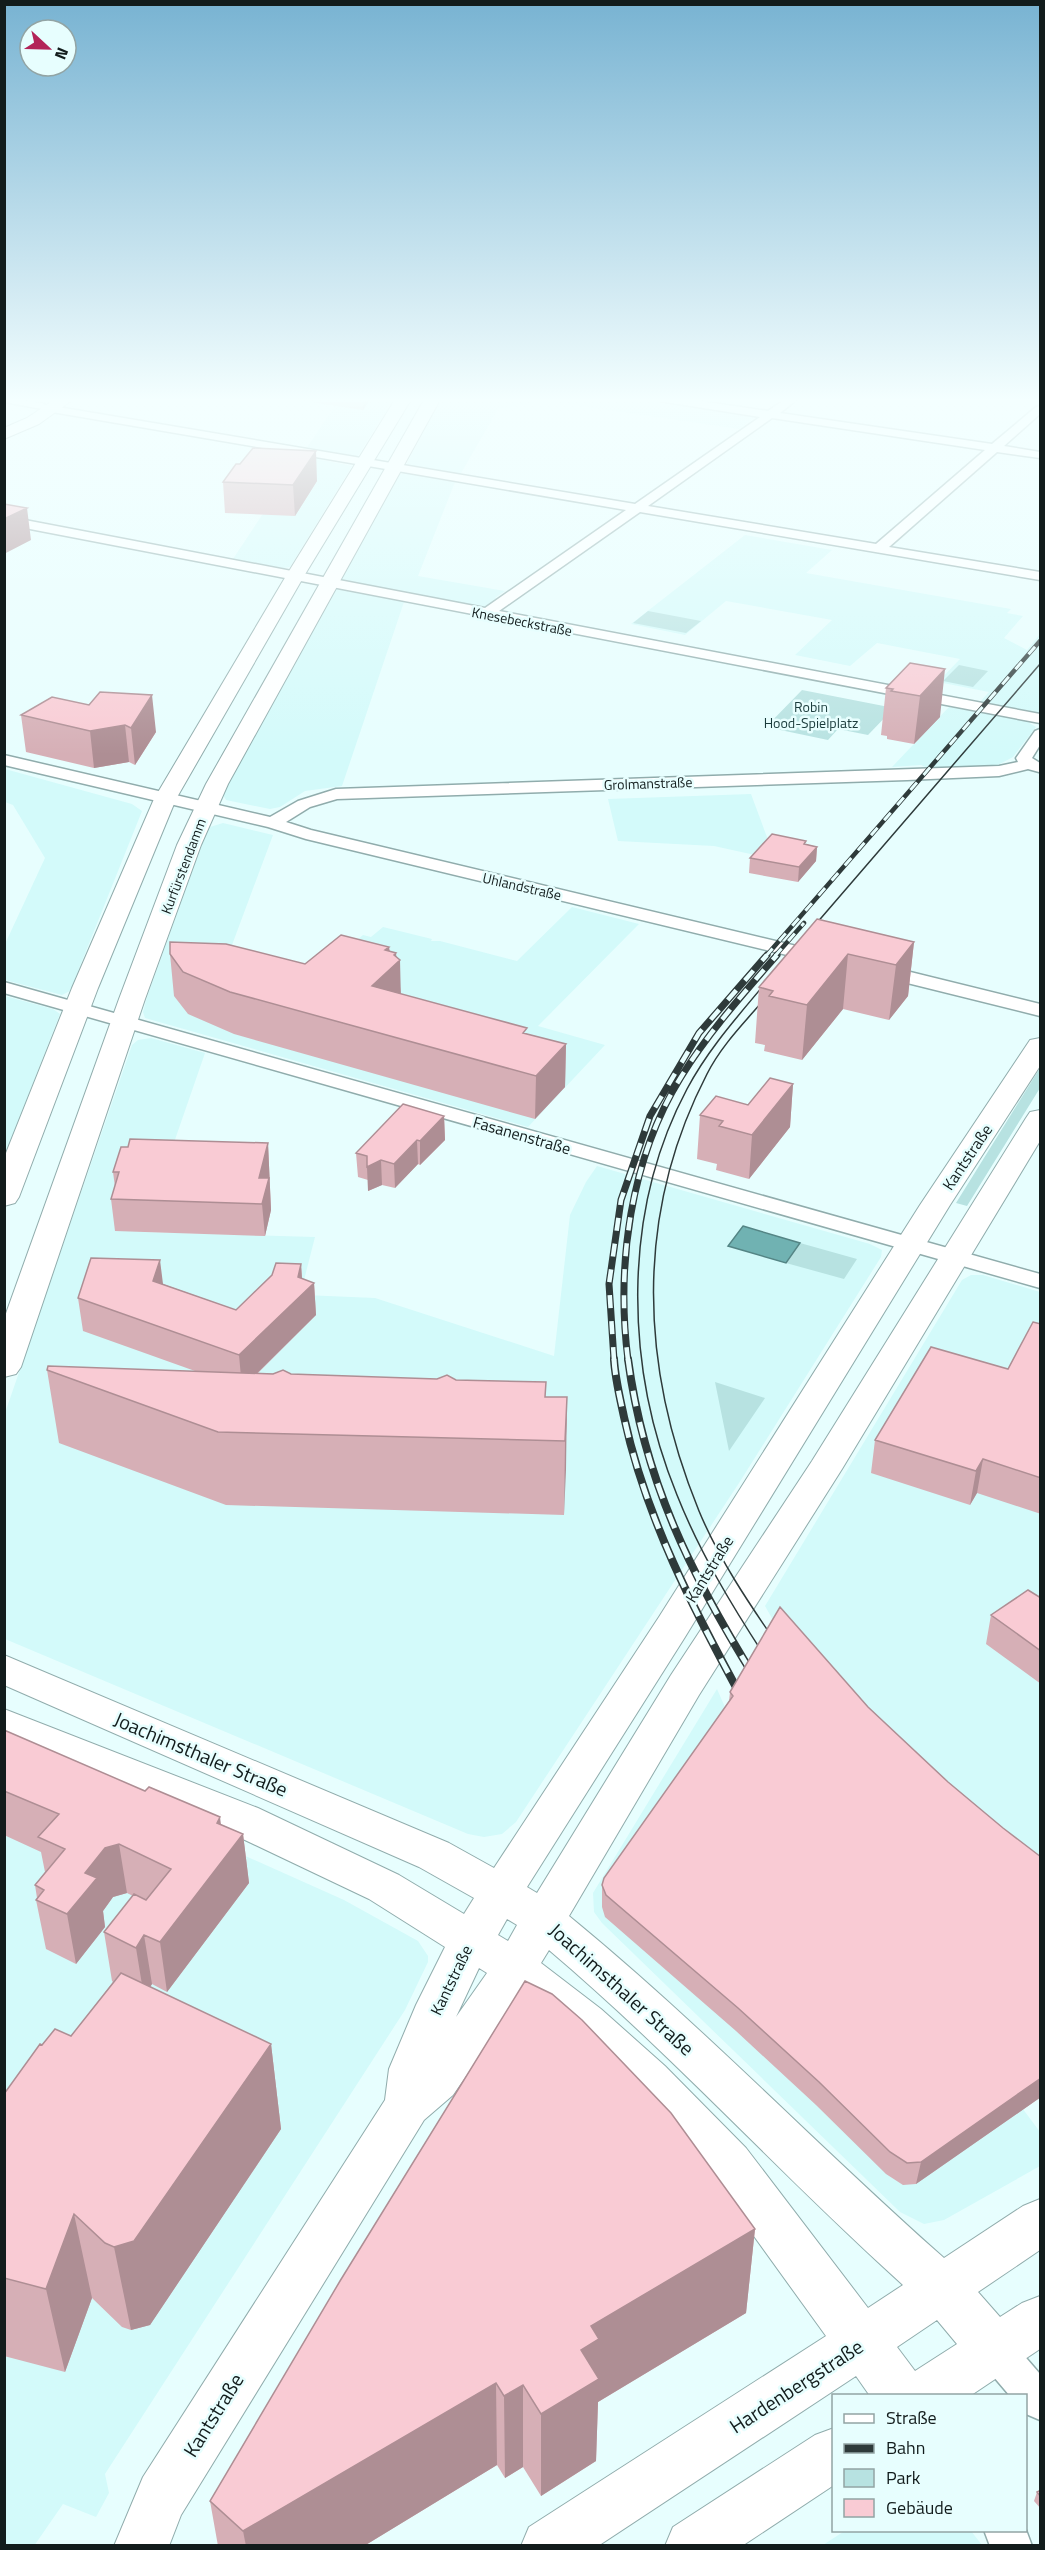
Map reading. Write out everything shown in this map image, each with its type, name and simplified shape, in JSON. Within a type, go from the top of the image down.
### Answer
[{"type":"main road","points":[[4,1197],[78,1007],[165,799],[332,517]]},
{"type":"main road","name":"Kurfürstendamm","points":[[4,1367],[189,845],[206,807],[366,517]]},
{"type":"main road","name":"Kantstraße","points":[[408,2105],[412,2069],[438,2005],[470,1941],[672,1627],[911,1244],[1041,1046]]},
{"type":"main road","name":"Kantstraße","points":[[141,2546],[162,2496],[180,2466],[408,2105],[437,2081],[515,1968],[685,1685],[824,1469],[1041,1118]]},
{"type":"main road","name":"Joachimsthaler Straße","points":[[4,1669],[427,1852],[500,1892],[544,1920],[617,1980],[858,2213],[942,2288],[994,2350]]},
{"type":"main road","points":[[4,1724],[243,1820],[384,1887],[515,1968],[598,2034],[649,2080],[729,2163],[900,2394]]},
{"type":"main road","name":"Hardenbergstraße","points":[[548,2546],[1041,2223]]},
{"type":"main road","points":[[926,2394],[1041,2320]]},
{"type":"main road","points":[[692,2546],[832,2455]]},
{"type":"street","points":[[486,614],[623,517]]},
{"type":"street","points":[[689,517],[1041,576]]},
{"type":"street","points":[[878,549],[915,517]]},
{"type":"street","name":"Knesebeckstraße","points":[[4,520],[1041,719]]},
{"type":"street","points":[[1035,766],[1025,756],[1041,734]]},
{"type":"street","name":"Uhlandstraße","points":[[4,760],[842,962]]},
{"type":"street","name":"Grolmanstraße","points":[[273,823],[304,804],[336,794],[906,775],[999,771],[1035,766]]},
{"type":"street","points":[[865,967],[1041,1010]]},
{"type":"street","name":"Fasanenstraße","points":[[4,987],[1041,1281]]},
{"type":"street","points":[[994,2350],[1041,2402]]},
{"type":"street","points":[[1004,2532],[1013,2546]]},
{"type":"shaded area","points":[[261,517],[321,517],[290,567],[284,568],[233,559]]},
{"type":"shaded area","points":[[375,517],[441,517],[418,576],[505,591],[495,598],[498,600],[486,607],[478,608],[341,580]]},
{"type":"shaded area","points":[[745,535],[832,550],[806,573],[1011,609],[1007,613],[1023,616],[1004,638],[1027,650],[1040,634],[1040,714],[979,703],[989,692],[938,682],[960,659],[877,643],[850,666],[795,655],[832,620],[726,601],[685,635],[631,624]]},
{"type":"shaded area","points":[[339,589],[404,602],[342,786],[305,791],[280,807],[270,809],[226,800],[223,795],[224,791],[334,590]]},
{"type":"shaded area","points":[[949,707],[1026,721],[1036,727],[1013,757],[994,767],[930,769],[921,765],[892,767]]},
{"type":"shaded area","points":[[5,769],[132,804],[142,811],[70,991],[62,995],[5,980],[5,944],[45,858],[13,805],[5,802]]},
{"type":"shaded area","points":[[751,794],[771,848],[764,857],[714,846],[618,841],[608,799]]},
{"type":"shaded area","points":[[223,823],[273,835],[232,945],[322,970],[363,935],[371,937],[383,927],[517,961],[572,907],[639,924],[538,1026],[605,1045],[528,1127],[145,1018],[143,1012],[147,997],[207,830]]},
{"type":"shaded area","points":[[5,996],[53,1009],[60,1014],[5,1155]]},
{"type":"shaded area","points":[[151,1038],[205,1053],[143,1232],[315,1237],[303,1284],[304,1295],[375,1298],[554,1356],[570,1215],[586,1182],[597,1166],[870,1244],[882,1250],[881,1257],[739,1483],[516,1822],[502,1834],[484,1837],[468,1834],[5,1639],[5,1413],[132,1045],[138,1040]]},
{"type":"shaded area","points":[[743,1226],[800,1243],[786,1263],[728,1246]]},
{"type":"shaded area","points":[[971,1275],[983,1275],[1040,1292],[1040,1883],[778,1629],[765,1606],[962,1280]]},
{"type":"shaded area","points":[[717,1689],[728,1714],[1040,2132],[1040,2166],[944,2220],[924,2224],[900,2212],[602,1923],[594,1912],[593,1893]]},
{"type":"shaded area","points":[[4,1748],[344,1900],[418,1941],[428,1956],[428,1962],[405,2010],[105,2474],[109,2493],[96,2517],[63,2504],[34,2546],[4,2545]]},
{"type":"shaded area","points":[[843,2532],[972,2532],[982,2545],[823,2545]]},
{"type":"green space","points":[[648,611],[701,621],[686,633],[633,623]]},
{"type":"green space","points":[[959,665],[988,671],[973,687],[943,681]]},
{"type":"green space","name":"Robin Hood-Spielplatz","points":[[802,690],[894,708],[868,735],[838,729],[828,740],[766,727]]},
{"type":"green space","points":[[1040,1068],[1040,1088],[967,1206],[956,1203]]},
{"type":"green space","points":[[800,1243],[857,1259],[844,1279],[786,1263]]},
{"type":"green space","points":[[715,1382],[765,1398],[729,1451]]},
{"type":"building","points":[[910,663],[945,669],[920,696],[886,688]]},
{"type":"building","points":[[100,692],[152,695],[131,728],[125,725],[90,731],[21,715],[52,697],[89,705]]},
{"type":"building","points":[[772,834],[806,841],[804,844],[817,847],[799,867],[750,858]]},
{"type":"building","points":[[817,919],[914,942],[896,965],[848,954],[807,1005],[769,996],[773,991],[759,987]]},
{"type":"building","points":[[341,935],[389,947],[385,950],[396,953],[394,955],[400,960],[372,986],[527,1028],[523,1033],[566,1044],[536,1076],[230,992],[183,972],[170,954],[170,942],[226,944],[305,964]]},
{"type":"building","points":[[770,1078],[793,1084],[752,1135],[719,1126],[723,1121],[700,1115],[716,1096],[748,1105]]},
{"type":"building","points":[[403,1104],[444,1116],[394,1164],[381,1160],[367,1167],[367,1156],[356,1153]]},
{"type":"building","points":[[130,1139],[268,1143],[259,1178],[269,1178],[262,1204],[111,1199],[119,1172],[113,1172],[121,1147],[128,1147]]},
{"type":"building","points":[[91,1258],[160,1260],[153,1281],[236,1310],[272,1275],[276,1263],[301,1264],[298,1277],[314,1283],[239,1355],[78,1298]]},
{"type":"building","points":[[1033,1322],[1041,1324],[1041,1478],[983,1459],[976,1471],[875,1440],[931,1347],[1008,1369]]},
{"type":"building","points":[[48,1366],[273,1374],[283,1370],[291,1374],[437,1379],[447,1375],[456,1380],[546,1382],[545,1397],[567,1397],[565,1441],[218,1432],[47,1370]]},
{"type":"building","points":[[1028,1590],[1041,1598],[1041,1651],[991,1615]]},
{"type":"building","points":[[780,1607],[868,1707],[948,1782],[1041,1857],[1041,2078],[921,2162],[907,2163],[890,2152],[819,2082],[738,2008],[606,1895],[602,1885],[604,1878],[733,1696],[730,1692]]},
{"type":"building","points":[[4,1730],[145,1791],[149,1787],[220,1817],[217,1823],[243,1834],[160,1942],[144,1935],[136,1948],[104,1932],[134,1894],[146,1900],[171,1869],[119,1844],[105,1848],[85,1873],[97,1878],[67,1914],[36,1900],[44,1890],[35,1885],[65,1849],[38,1837],[59,1814],[4,1791]]},
{"type":"building","points":[[121,1973],[271,2044],[134,2241],[114,2247],[105,2243],[74,2214],[46,2289],[4,2278],[4,2094],[40,2044],[42,2045],[55,2029],[71,2036]]},
{"type":"building","points":[[525,1981],[552,1994],[582,2020],[671,2113],[755,2229],[591,2326],[599,2339],[581,2350],[599,2379],[541,2414],[523,2385],[504,2396],[496,2383],[243,2531],[210,2501],[340,2281]]},
{"type":"tram line","points":[[809,932],[1040,664]]},
{"type":"tram line","points":[[766,1658],[706,1558],[677,1495],[660,1446],[647,1395],[640,1343],[638,1291],[641,1238],[650,1187],[665,1137],[687,1089],[704,1060],[768,980]]},
{"type":"tram line","points":[[768,995],[713,1063],[683,1127],[667,1182],[657,1236],[654,1291],[656,1347],[665,1402],[679,1457],[699,1511],[716,1546],[745,1596],[777,1644]]},
{"type":"railway","points":[[766,956],[1040,641]]},
{"type":"railway","points":[[775,956],[804,923]]},
{"type":"railway","points":[[614,1360],[609,1284],[621,1200],[650,1116],[699,1033],[767,955]]},
{"type":"railway","points":[[628,1360],[624,1288],[626,1251],[631,1214],[650,1143],[664,1109],[691,1061],[726,1014],[777,955]]},
{"type":"railway","points":[[614,1359],[619,1395],[633,1455],[658,1528],[690,1598],[743,1700]]},
{"type":"railway","points":[[628,1359],[635,1403],[658,1486],[710,1602],[755,1678]]}]
